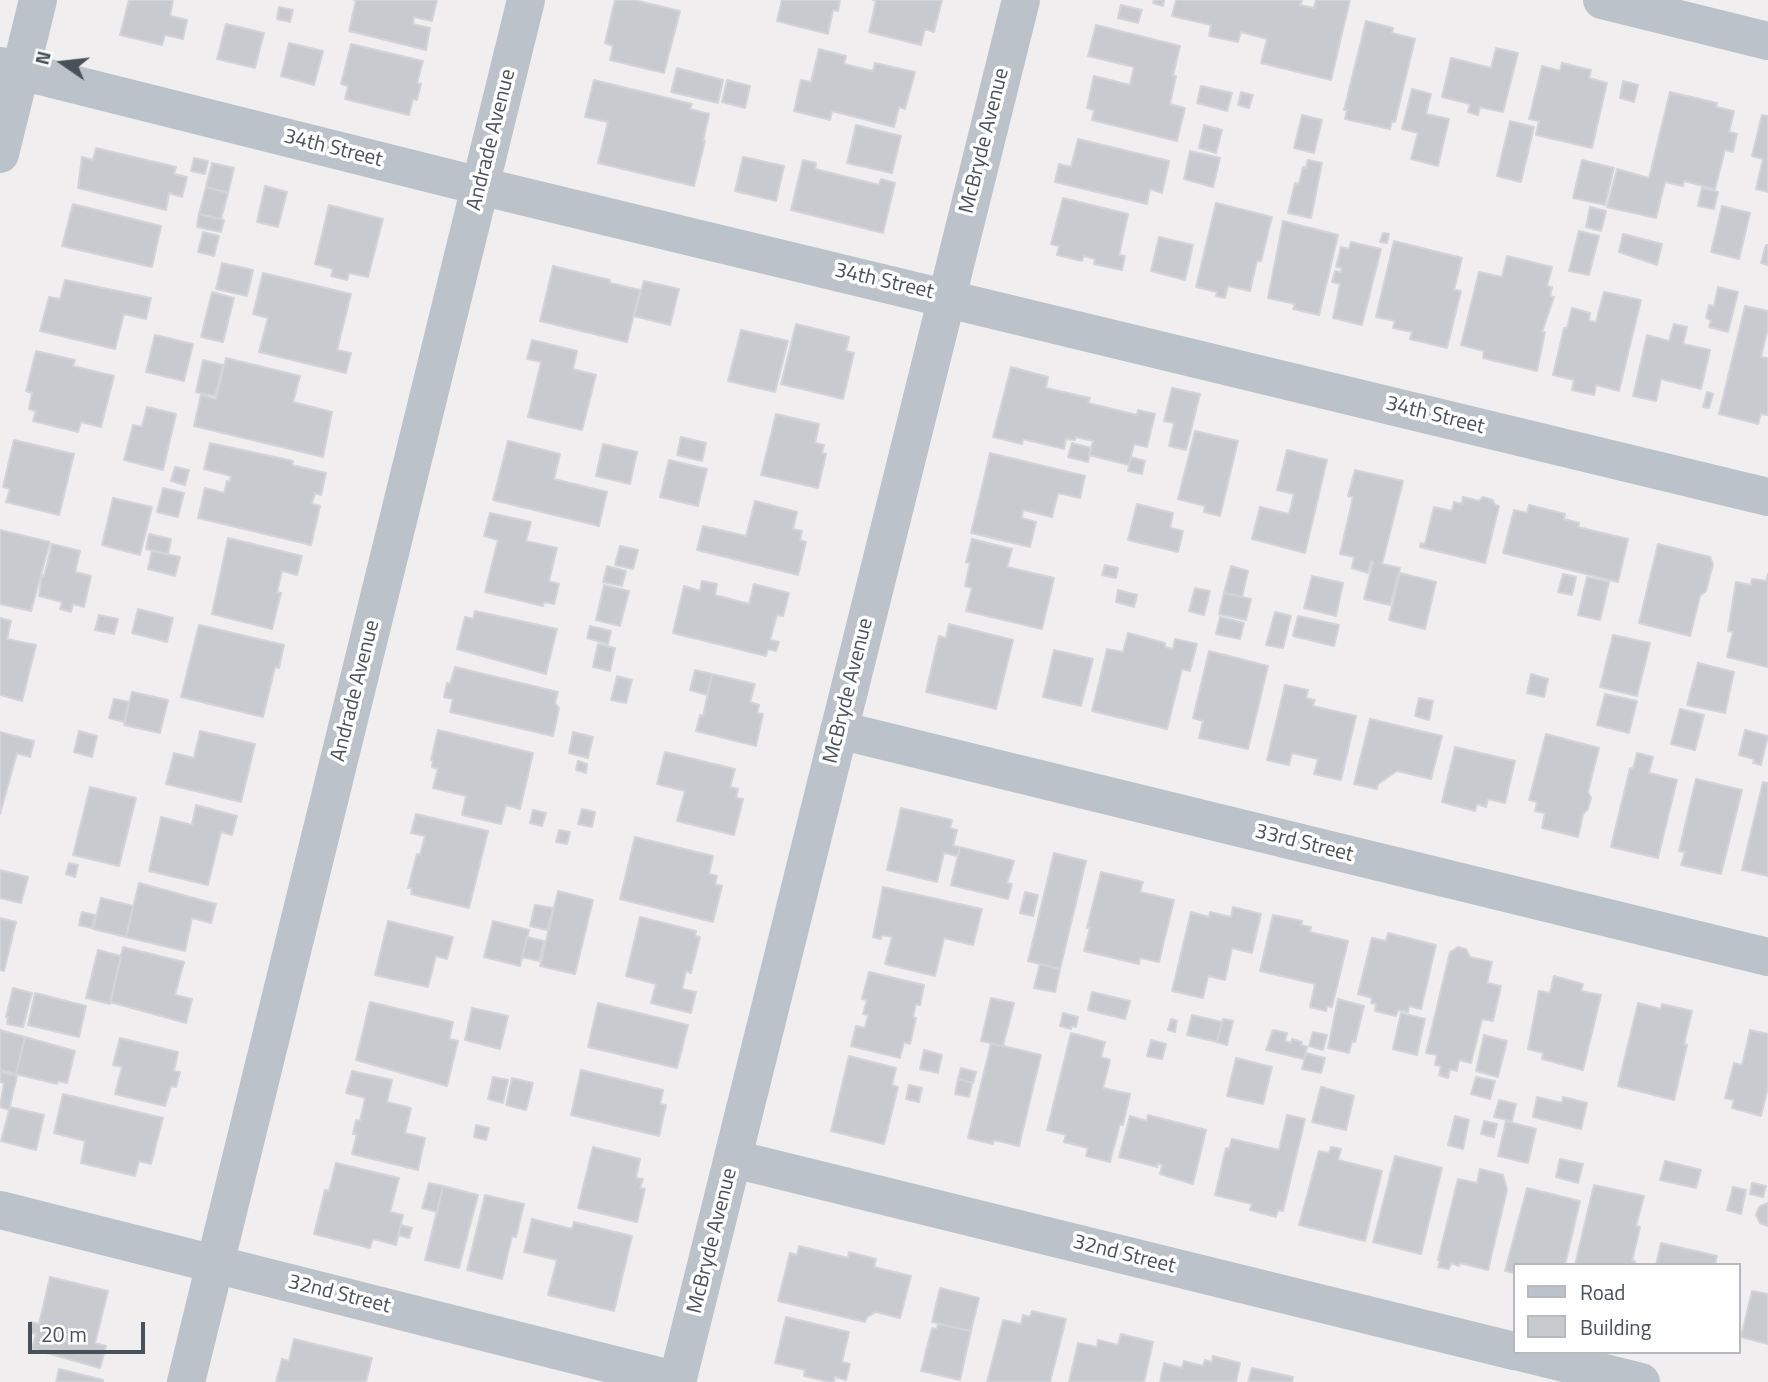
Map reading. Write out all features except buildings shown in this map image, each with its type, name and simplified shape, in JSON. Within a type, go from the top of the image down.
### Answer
[{"type":"street","points":[[0,154],[10,68],[38,0]]},
{"type":"street","name":"Andrade Avenue","points":[[186,1382],[526,0]]},
{"type":"street","name":"McBryde Avenue","points":[[678,1381],[945,297],[1021,0]]},
{"type":"street","points":[[1602,0],[1768,41]]},
{"type":"street","name":"34th Street","points":[[10,68],[480,186],[1768,497]]},
{"type":"street","name":"33rd Street","points":[[839,730],[1768,957]]},
{"type":"street","name":"32nd Street","points":[[734,1159],[1512,1351]]},
{"type":"street","name":"32nd Street","points":[[0,1210],[678,1381]]},
{"type":"street","points":[[1528,1354],[1641,1382]]}]
